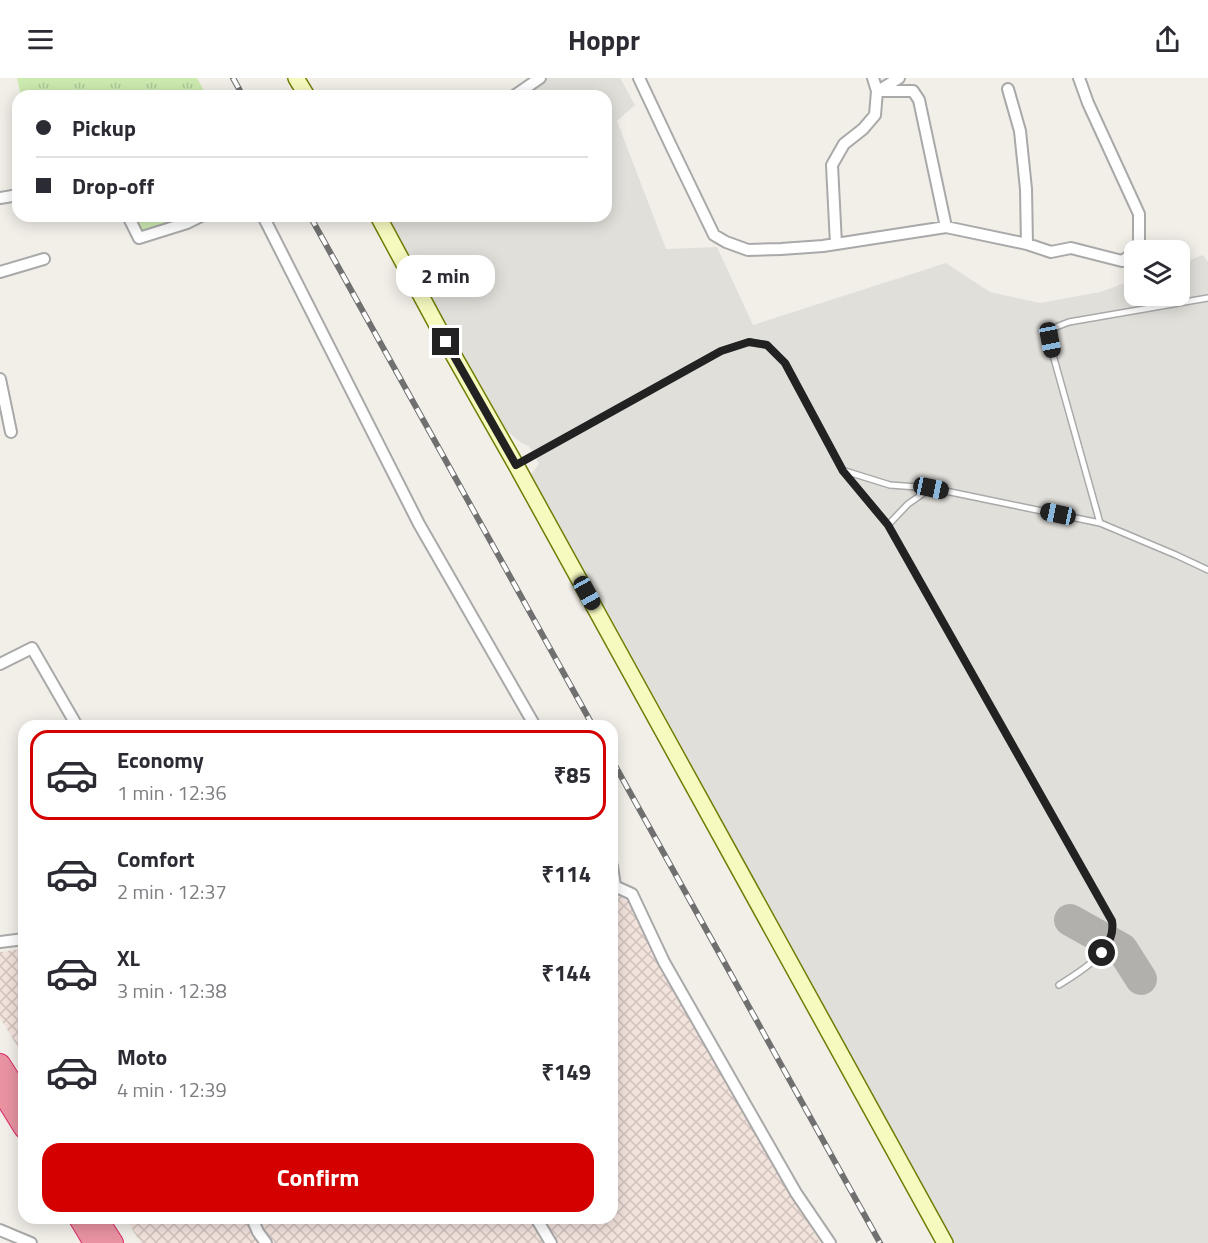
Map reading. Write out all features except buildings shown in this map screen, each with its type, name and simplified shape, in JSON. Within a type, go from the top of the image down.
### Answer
[{"type":"highway","points":[[0,1065],[18,1093]]},
{"type":"highway","points":[[1,1092],[18,1119]]},
{"type":"highway","points":[[83,1224],[94,1243]]},
{"type":"highway","points":[[101,1224],[113,1243]]},
{"type":"main road","points":[[381,222],[945,1243]]},
{"type":"street","points":[[523,90],[540,78]]},
{"type":"street","points":[[639,78],[714,235],[726,242],[748,250],[781,249],[836,244],[946,227],[1027,244],[1051,252],[1071,248],[1124,260]]},
{"type":"street","points":[[836,244],[832,165],[844,144],[863,129],[875,115],[877,91],[873,78]]},
{"type":"street","points":[[877,91],[899,78]]},
{"type":"street","points":[[1079,78],[1139,214],[1138,240]]},
{"type":"street","points":[[1008,88],[1020,131],[1026,189],[1027,244]]},
{"type":"street","points":[[877,91],[913,91],[919,100],[946,227]]},
{"type":"street","points":[[131,222],[139,238],[189,222]]},
{"type":"street","points":[[266,222],[419,524],[532,720]]},
{"type":"street","points":[[0,272],[44,259]]},
{"type":"street","points":[[0,379],[11,432]]},
{"type":"street","points":[[0,664],[32,648],[74,720]]},
{"type":"street","points":[[618,887],[632,894],[664,962],[796,1193],[830,1243]]},
{"type":"street","points":[[0,942],[18,940]]},
{"type":"street","points":[[255,1224],[266,1243]]},
{"type":"street","points":[[540,1224],[551,1243]]},
{"type":"street","points":[[0,1230],[31,1243]]},
{"type":"lane","points":[[1100,523],[1053,355],[1050,340],[1056,327],[1069,322],[1208,298]]},
{"type":"lane","points":[[516,465],[721,351],[749,342],[767,345],[785,363],[843,471],[888,525],[1112,921],[1110,941],[1102,953],[1059,985]]},
{"type":"lane","points":[[843,471],[890,485],[931,488],[1100,523],[1208,570]]},
{"type":"lane","points":[[888,525],[908,504],[931,488]]},
{"type":"shaded area","points":[[543,78],[620,78],[635,105],[617,121],[666,249],[717,247],[753,325],[946,263],[990,292],[1040,303],[1100,292],[1124,284],[1124,306],[1190,306],[1190,260],[1203,255],[1208,262],[1208,1243],[950,1243],[662,710],[531,474],[539,464],[529,446],[520,442],[506,430],[388,222],[612,222],[612,90],[526,90]]},
{"type":"shaded area","points":[[618,895],[629,902],[820,1243],[141,1243],[129,1224],[618,1224]]},
{"type":"shaded area","points":[[18,950],[18,1047],[0,1018],[0,952]]},
{"type":"green space","points":[[17,78],[197,78],[204,90],[20,90]]},
{"type":"green space","points":[[139,222],[175,222],[143,236]]},
{"type":"taxiway","points":[[1070,920],[1122,949],[1141,979]]},
{"type":"railway","points":[[233,78],[240,90]]},
{"type":"railway","points":[[313,222],[590,720]]},
{"type":"railway","points":[[618,771],[880,1243]]},
{"type":"route","points":[[446,342],[516,465],[721,351],[749,342],[767,345],[785,363],[843,471],[888,525],[1112,921],[1110,941],[1102,953]]}]
